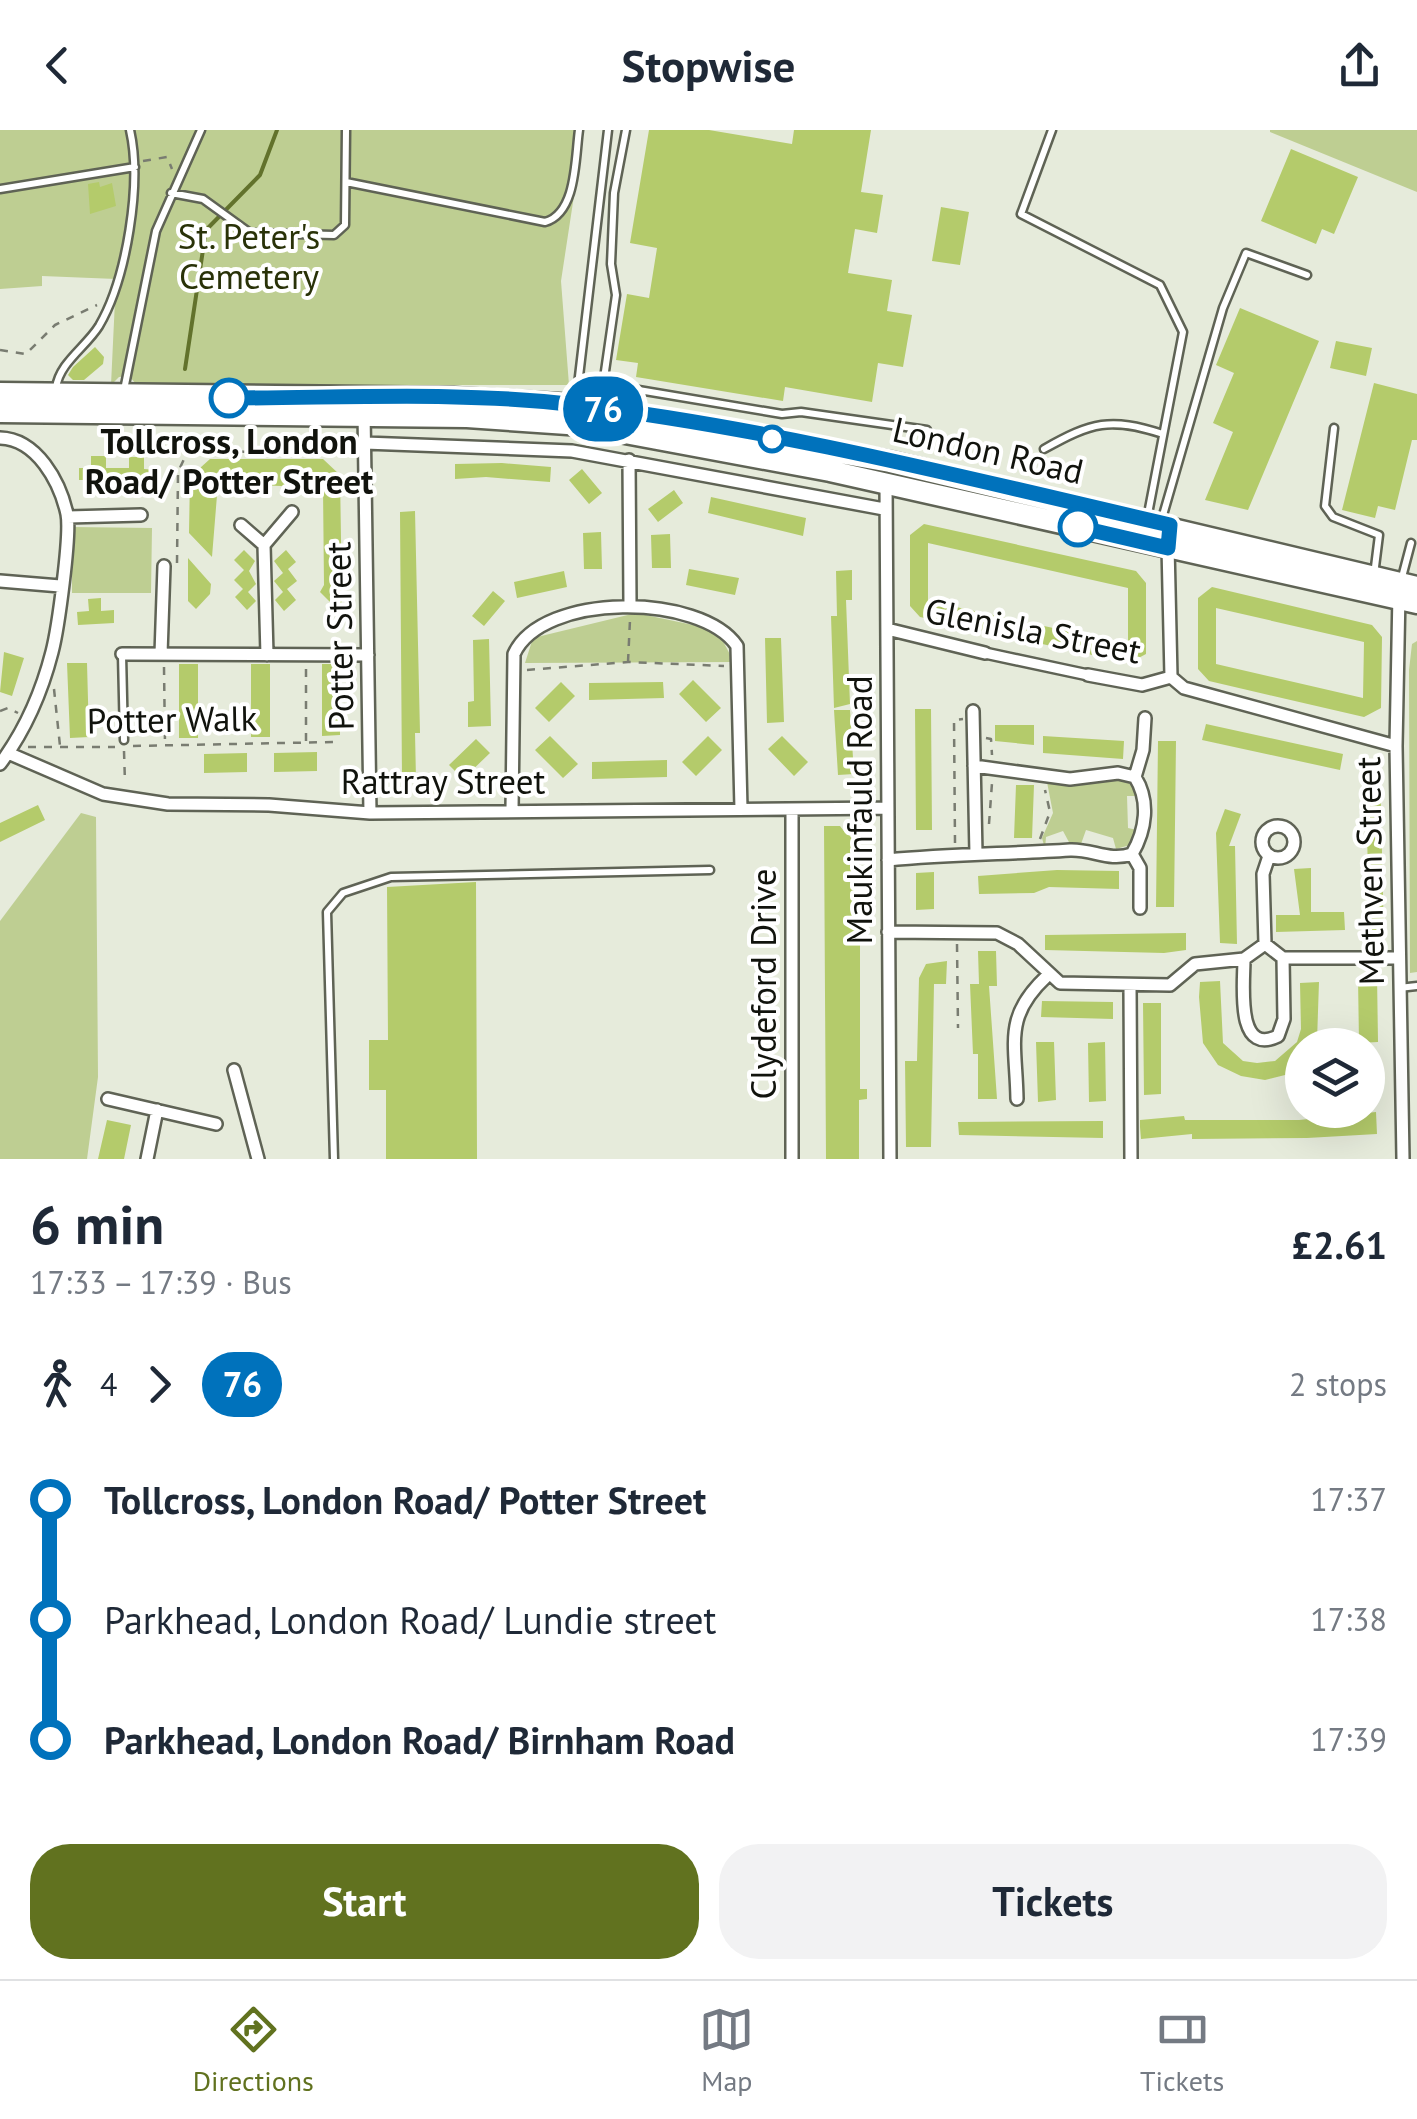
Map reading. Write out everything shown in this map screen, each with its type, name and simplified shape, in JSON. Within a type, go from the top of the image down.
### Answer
[{"type":"main road","name":"London Road","points":[[0,393],[55,406]]},
{"type":"main road","name":"London Road","points":[[0,412],[55,406],[364,406],[575,415],[890,462],[1374,576],[1408,592]]},
{"type":"main road","name":"London Road","points":[[598,418],[1168,548],[1408,592]]},
{"type":"street","name":"Potter Street","points":[[364,406],[370,813]]},
{"type":"street","points":[[0,764],[28,718],[50,657],[68,517],[54,478],[41,459],[5,438]]},
{"type":"street","points":[[365,447],[572,451],[884,509]]},
{"type":"street","points":[[629,460],[630,604]]},
{"type":"street","name":"Maukinfauld Road","points":[[890,462],[884,509],[890,1159]]},
{"type":"street","points":[[267,655],[264,545],[292,512]]},
{"type":"street","points":[[68,517],[142,515]]},
{"type":"street","points":[[1159,523],[1168,548],[1171,677]]},
{"type":"street","points":[[241,525],[264,545]]},
{"type":"street","points":[[162,654],[164,566]]},
{"type":"street","points":[[0,582],[60,586]]},
{"type":"street","name":"Methven Street","points":[[1403,1159],[1396,746],[1408,592]]},
{"type":"street","points":[[512,808],[514,654],[529,630],[630,604],[725,629],[737,646],[741,809]]},
{"type":"street","name":"Glenisla Street","points":[[886,629],[1142,685],[1171,677],[1184,688],[1396,746]]},
{"type":"street","points":[[122,654],[368,655]]},
{"type":"street","points":[[974,715],[976,854]]},
{"type":"street","points":[[1135,777],[1144,750],[1145,718]]},
{"type":"street","name":"Rattray Street","points":[[10,750],[103,794],[168,804],[269,805],[370,813],[512,808],[888,808]]},
{"type":"street","points":[[888,860],[952,854],[1044,855],[1072,850],[1118,859],[1132,854],[1144,830],[1143,790],[1135,777],[1118,774],[1070,778],[974,766]]},
{"type":"street","name":"Clydeford Drive","points":[[792,809],[792,1159]]},
{"type":"street","points":[[1132,854],[1140,868],[1140,908]]},
{"type":"street","points":[[1264,944],[1263,874],[1269,856]]},
{"type":"street","points":[[888,932],[1008,938],[1048,976],[1067,984],[1170,985],[1202,961],[1244,959],[1264,944]]},
{"type":"street","points":[[1264,944],[1283,958],[1398,958]]},
{"type":"street","points":[[1244,959],[1246,1028],[1254,1037],[1266,1040],[1278,1036],[1284,1025],[1283,958]]},
{"type":"street","points":[[1017,1099],[1016,1016],[1022,1000],[1048,976]]},
{"type":"street","points":[[1130,986],[1132,1159]]},
{"type":"street","points":[[234,1070],[258,1159]]},
{"type":"street","points":[[108,1099],[216,1124]]},
{"type":"street","points":[[147,1159],[158,1110]]},
{"type":"lane","points":[[55,406],[57,376],[96,330],[109,305],[127,236],[135,168],[130,130]]},
{"type":"lane","points":[[123,407],[149,256],[171,193],[201,130]]},
{"type":"lane","points":[[171,193],[198,197],[227,220],[257,235],[334,235],[345,225],[346,130]]},
{"type":"lane","points":[[346,182],[545,222],[557,218],[567,201],[579,130]]},
{"type":"lane","points":[[575,415],[608,130]]},
{"type":"lane","points":[[598,418],[616,295],[611,264],[614,193],[626,130]]},
{"type":"lane","points":[[1052,130],[1022,214],[1160,285],[1182,332],[1163,434],[1159,523]]},
{"type":"lane","points":[[0,189],[135,168]]},
{"type":"lane","points":[[1159,523],[1224,308],[1246,253],[1307,276]]},
{"type":"lane","points":[[603,384],[782,414],[800,412],[927,430]]},
{"type":"lane","points":[[1044,449],[1087,427],[1114,421],[1163,434]]},
{"type":"lane","points":[[1334,428],[1325,506],[1332,518],[1378,535],[1374,576]]},
{"type":"lane","points":[[1408,592],[1411,543]]},
{"type":"lane","points":[[122,654],[124,743]]},
{"type":"lane","points":[[334,1159],[327,912],[343,892],[391,878],[710,870]]},
{"type":"lane","points":[[1399,988],[1417,986]]},
{"type":"path","points":[[146,160],[168,158],[178,178]]},
{"type":"path","points":[[0,350],[26,354],[55,325],[99,304],[109,305]]},
{"type":"path","points":[[164,566],[177,565],[178,472],[185,457],[203,452],[365,447]]},
{"type":"path","points":[[628,662],[630,604]]},
{"type":"path","points":[[162,654],[165,746]]},
{"type":"path","points":[[306,655],[306,742]]},
{"type":"path","points":[[50,657],[60,747]]},
{"type":"path","points":[[514,671],[628,662],[740,667]]},
{"type":"path","points":[[0,711],[8,708],[28,718]]},
{"type":"path","points":[[952,854],[954,720],[974,715]]},
{"type":"path","points":[[974,738],[991,738],[992,768],[992,822],[976,833]]},
{"type":"path","name":"Potter Walk","points":[[10,750],[124,743],[165,746],[333,742]]},
{"type":"path","points":[[124,743],[125,798]]},
{"type":"path","points":[[1042,772],[1050,812],[1039,836],[1044,855]]},
{"type":"path","points":[[957,933],[958,1028]]},
{"type":"green space","name":"St. Peter's Cemetery","points":[[0,130],[584,130],[561,281],[569,385],[137,385],[129,376],[119,377],[111,385],[116,279],[42,276],[42,286],[0,289]]},
{"type":"green space","points":[[1417,130],[1417,192],[1270,132]]},
{"type":"green space","points":[[72,527],[152,528],[151,593],[72,593]]},
{"type":"green space","points":[[636,613],[717,630],[734,662],[525,663],[533,638]]},
{"type":"green space","points":[[1417,641],[1417,972],[1410,973],[1409,670],[1412,644]]},
{"type":"green space","points":[[1116,776],[1134,786],[1136,796],[1127,796],[1128,828],[1137,830],[1130,845],[1116,849],[1113,838],[1086,830],[1081,844],[1070,844],[1063,831],[1046,837],[1045,849],[1042,838],[1053,813],[1046,777]]},
{"type":"green space","points":[[81,813],[96,817],[98,1077],[87,1159],[0,1159],[0,921]]},
{"type":"building","points":[[649,130],[709,130],[792,144],[794,130],[871,130],[861,192],[883,195],[877,233],[855,229],[848,273],[892,280],[887,311],[912,315],[903,367],[878,363],[872,402],[785,387],[783,401],[636,377],[638,363],[616,360],[627,294],[649,298],[657,248],[630,243]]},
{"type":"building","points":[[1291,149],[1358,177],[1334,234],[1322,229],[1316,244],[1261,221]]},
{"type":"building","points":[[99,182],[100,187],[112,183],[116,206],[90,214],[88,184]]},
{"type":"building","points":[[941,207],[969,212],[960,265],[932,261]]},
{"type":"building","points":[[1240,308],[1319,341],[1248,510],[1205,500],[1233,432],[1213,423],[1234,373],[1216,365]]},
{"type":"building","points":[[1336,341],[1372,348],[1366,376],[1330,368]]},
{"type":"building","points":[[95,347],[104,357],[103,364],[84,380],[73,380],[68,375],[73,367]]},
{"type":"building","points":[[1374,383],[1417,394],[1417,440],[1412,440],[1395,510],[1378,506],[1375,518],[1342,510]]},
{"type":"building","points":[[91,456],[106,456],[106,468],[129,468],[129,457],[144,457],[144,469],[156,470],[156,480],[79,480],[79,468],[91,468]]},
{"type":"building","points":[[210,459],[323,459],[340,475],[342,602],[336,608],[320,592],[324,585],[323,488],[218,483],[212,557],[189,533],[190,477]]},
{"type":"building","points":[[455,464],[551,467],[550,482],[455,479]]},
{"type":"building","points":[[582,469],[602,493],[589,504],[569,480]]},
{"type":"building","points":[[674,490],[683,503],[658,522],[648,509]]},
{"type":"building","points":[[711,497],[806,518],[803,536],[708,513]]},
{"type":"building","points":[[415,511],[420,733],[415,733],[416,779],[402,779],[400,512]]},
{"type":"building","points":[[924,524],[1136,571],[1146,583],[1146,654],[1129,663],[920,617],[910,606],[910,535]],"holes":[[[928,543],[1128,588],[1128,644],[928,601]]]},
{"type":"building","points":[[601,532],[602,569],[584,569],[583,533]]},
{"type":"building","points":[[670,534],[671,568],[652,568],[651,535]]},
{"type":"building","points":[[244,550],[255,561],[249,571],[256,584],[248,592],[256,601],[247,610],[235,597],[243,589],[234,580],[244,570],[234,560]]},
{"type":"building","points":[[286,550],[296,562],[288,569],[297,581],[287,589],[296,600],[284,611],[275,600],[283,592],[274,581],[283,573],[274,561]]},
{"type":"building","points":[[188,558],[211,584],[210,594],[196,609],[188,601]]},
{"type":"building","points":[[689,569],[739,578],[735,595],[686,585]]},
{"type":"building","points":[[852,570],[852,600],[846,600],[850,704],[834,708],[831,616],[837,616],[836,571]]},
{"type":"building","points":[[564,571],[567,587],[517,598],[514,582]]},
{"type":"building","points":[[1212,587],[1372,625],[1382,637],[1381,708],[1364,717],[1209,681],[1198,669],[1198,598]],"holes":[[[1216,608],[1364,642],[1363,698],[1216,664]]]},
{"type":"building","points":[[493,591],[505,601],[484,626],[472,616]]},
{"type":"building","points":[[101,598],[101,611],[114,610],[114,623],[78,625],[77,612],[89,611],[88,599]]},
{"type":"building","points":[[765,638],[781,638],[784,722],[767,723]]},
{"type":"building","points":[[489,639],[491,726],[468,727],[468,702],[474,701],[473,640]]},
{"type":"building","points":[[4,652],[24,658],[12,696],[0,692]]},
{"type":"building","points":[[67,663],[87,663],[89,737],[70,738]]},
{"type":"building","points":[[179,664],[198,664],[198,738],[179,738]]},
{"type":"building","points":[[251,664],[270,664],[270,737],[251,737]]},
{"type":"building","points":[[322,664],[340,664],[340,735],[322,736]]},
{"type":"building","points":[[693,680],[721,708],[706,722],[679,694]]},
{"type":"building","points":[[561,682],[575,696],[549,722],[535,708]]},
{"type":"building","points":[[663,682],[664,698],[589,700],[589,683]]},
{"type":"building","points":[[915,709],[931,709],[932,830],[916,830]]},
{"type":"building","points":[[834,710],[850,710],[854,774],[838,775]]},
{"type":"building","points":[[1206,724],[1343,754],[1340,770],[1202,740]]},
{"type":"building","points":[[995,725],[1034,725],[1034,745],[995,741]]},
{"type":"building","points":[[550,736],[578,764],[563,778],[535,750]]},
{"type":"building","points":[[708,736],[722,750],[696,776],[682,762]]},
{"type":"building","points":[[782,736],[808,762],[794,776],[768,749]]},
{"type":"building","points":[[1043,736],[1124,741],[1123,759],[1043,753]]},
{"type":"building","points":[[476,739],[490,753],[463,779],[449,765]]},
{"type":"building","points":[[1158,741],[1176,741],[1174,907],[1156,907]]},
{"type":"building","points":[[317,752],[317,771],[274,772],[274,753]]},
{"type":"building","points":[[247,753],[247,772],[204,773],[204,754]]},
{"type":"building","points":[[667,760],[667,777],[592,779],[592,762]]},
{"type":"building","points":[[1365,766],[1380,766],[1384,940],[1370,941]]},
{"type":"building","points":[[1016,785],[1034,785],[1032,838],[1014,838]]},
{"type":"building","points":[[38,805],[45,820],[0,842],[0,823]]},
{"type":"building","points":[[1225,809],[1241,814],[1229,846],[1235,846],[1237,944],[1220,943],[1216,833]]},
{"type":"building","points":[[824,826],[840,826],[847,835],[860,835],[860,1089],[867,1089],[867,1099],[859,1100],[859,1159],[826,1159]]},
{"type":"building","points":[[1311,868],[1311,912],[1344,912],[1345,930],[1276,932],[1276,915],[1300,915],[1294,869]]},
{"type":"building","points":[[1057,870],[1119,871],[1119,889],[1049,887],[1034,893],[979,894],[978,876]]},
{"type":"building","points":[[934,872],[934,909],[916,910],[916,873]]},
{"type":"building","points":[[476,882],[477,1159],[386,1159],[386,1090],[369,1090],[369,1040],[388,1040],[387,887]]},
{"type":"building","points":[[1186,933],[1186,950],[1164,953],[1045,950],[1045,935]]},
{"type":"building","points":[[978,951],[996,951],[997,986],[989,986],[997,1099],[978,1099],[978,1054],[973,1054],[970,984],[979,984]]},
{"type":"building","points":[[947,961],[946,984],[934,984],[931,1147],[906,1147],[905,1061],[917,1061],[919,978],[926,964]]},
{"type":"building","points":[[1377,975],[1378,1028],[1359,1028],[1358,977]]},
{"type":"building","points":[[1220,981],[1223,1043],[1243,1061],[1275,1061],[1285,1052],[1285,1075],[1265,1080],[1241,1076],[1218,1065],[1203,1043],[1200,982]]},
{"type":"building","points":[[1319,982],[1317,1028],[1301,1028],[1300,983]]},
{"type":"building","points":[[1042,1001],[1113,1002],[1113,1019],[1041,1017]]},
{"type":"building","points":[[1143,1003],[1161,1003],[1161,1094],[1144,1095]]},
{"type":"building","points":[[1036,1042],[1054,1042],[1056,1100],[1038,1102]]},
{"type":"building","points":[[1105,1042],[1106,1101],[1089,1102],[1088,1043]]},
{"type":"building","points":[[1184,1116],[1185,1120],[1285,1120],[1285,1128],[1377,1128],[1377,1134],[1192,1139],[1192,1134],[1141,1139],[1140,1120]]},
{"type":"building","points":[[107,1120],[131,1125],[124,1159],[98,1159]]},
{"type":"building","points":[[1103,1121],[1103,1138],[959,1135],[958,1122]]},
{"type":"waterway","points":[[185,369],[206,230],[260,175],[277,130]]},
{"type":"bus line","name":"76","points":[[229,398],[452,398],[600,408],[845,452],[1170,525],[1168,548],[1078,527]]},
{"type":"place","name":"Tollcross, London Road/ Potter Street","points":[[229,398]]}]
